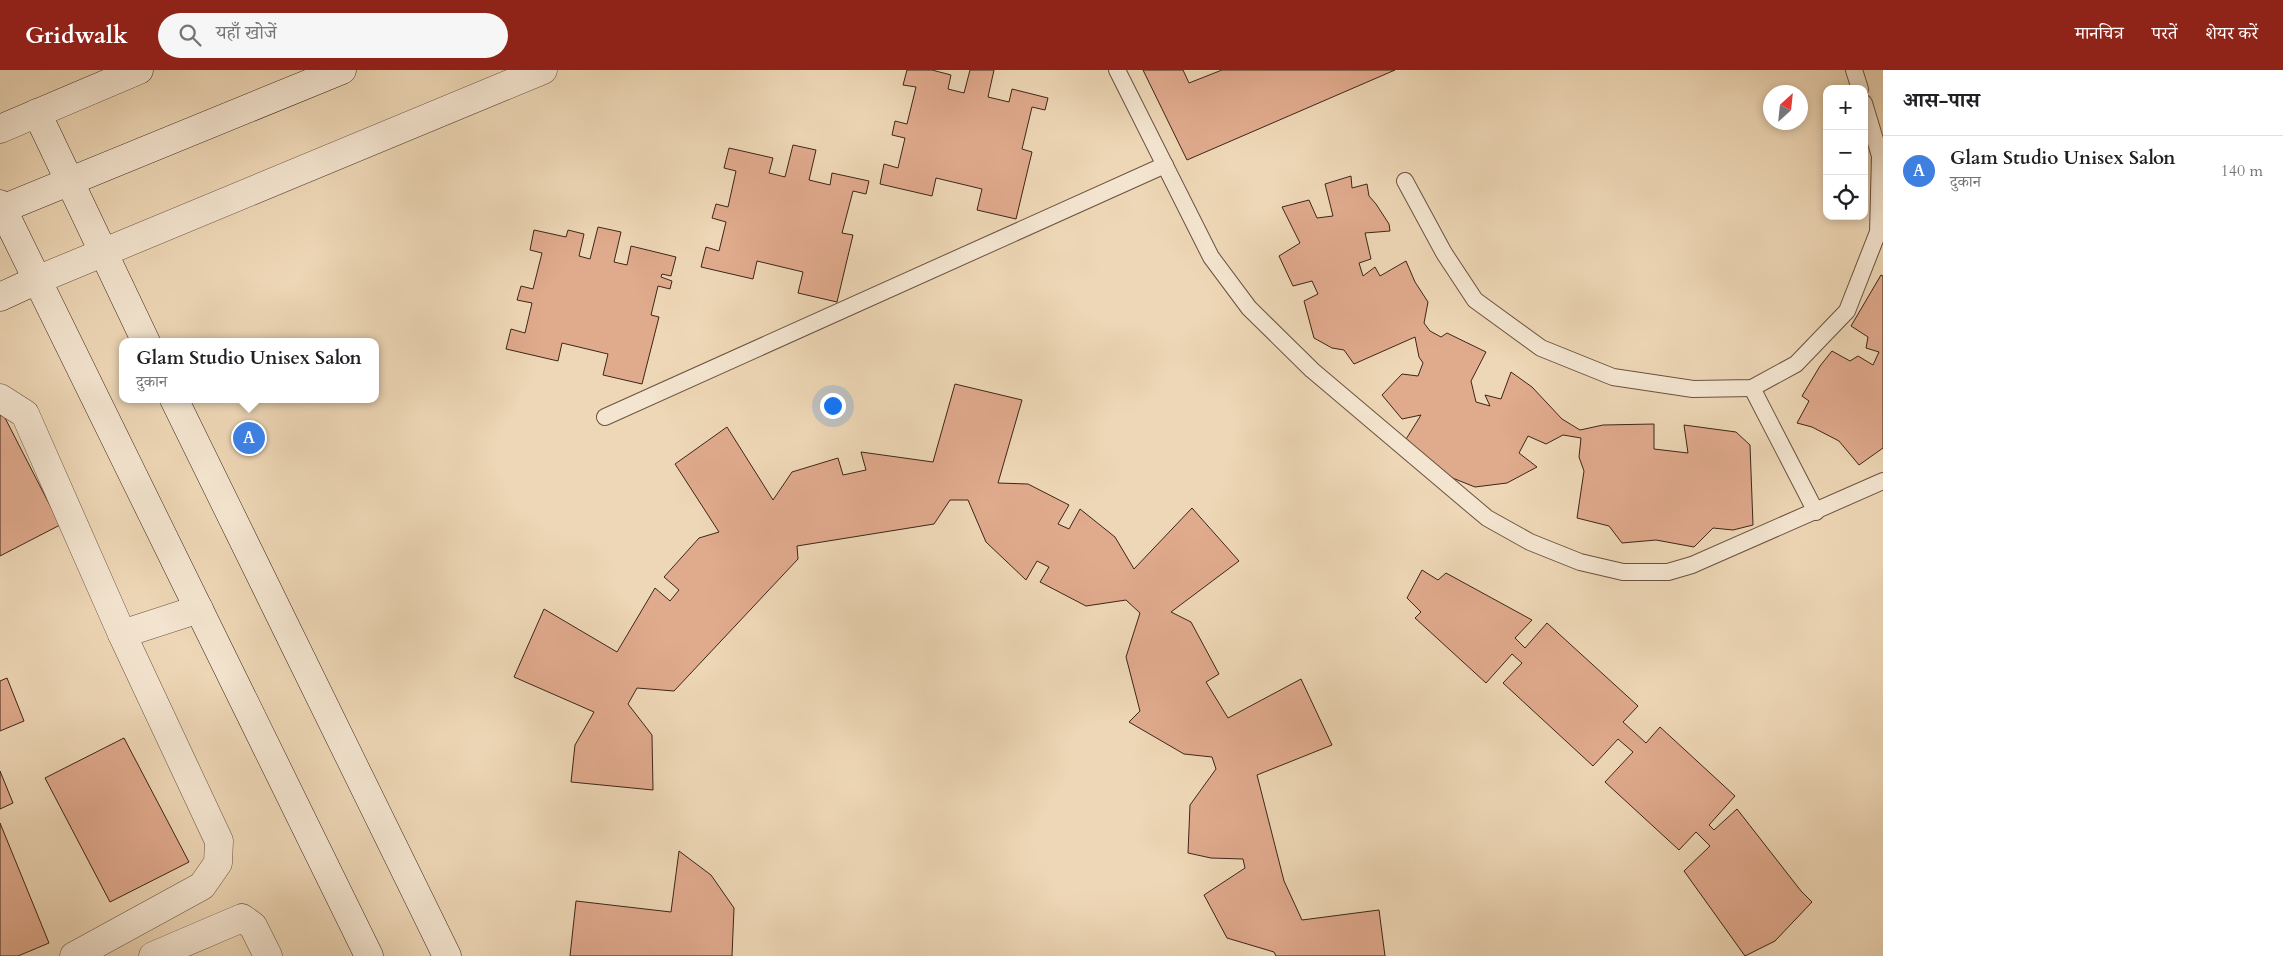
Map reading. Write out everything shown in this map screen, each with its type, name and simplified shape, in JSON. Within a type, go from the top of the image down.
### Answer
[{"type":"street","points":[[0,129],[139,70]]},
{"type":"street","points":[[342,70],[70,183],[1,207],[369,956]]},
{"type":"street","points":[[0,297],[543,70]]},
{"type":"street","points":[[37,113],[144,338]]},
{"type":"street","points":[[0,398],[25,414],[122,634],[219,841],[218,863],[202,886],[74,956]]},
{"type":"street","points":[[176,403],[447,956]]},
{"type":"street","points":[[122,634],[199,609]]},
{"type":"street","points":[[153,956],[242,918],[254,926],[268,956]]},
{"type":"lane","points":[[1118,70],[1211,257],[1249,308],[1312,370],[1487,518],[1530,542],[1580,562],[1623,572],[1668,572],[1692,565],[1883,481]]},
{"type":"lane","points":[[1854,70],[1859,85]]},
{"type":"lane","points":[[1405,181],[1444,253],[1475,300],[1541,348],[1614,377],[1693,389],[1752,388],[1796,364],[1847,311],[1851,302],[1878,232],[1880,156],[1868,116]]},
{"type":"lane","points":[[605,416],[1165,165]]},
{"type":"lane","points":[[1752,388],[1816,512]]},
{"type":"building","points":[[907,70],[932,70],[951,75],[948,89],[964,93],[970,70],[994,70],[988,97],[1009,102],[1012,89],[1048,98],[1045,110],[1032,107],[1022,149],[1032,152],[1016,219],[977,210],[982,189],[936,178],[932,196],[880,184],[884,164],[898,168],[905,138],[892,135],[895,121],[907,124],[916,87],[903,85]]},
{"type":"building","points":[[1143,70],[1183,70],[1189,83],[1222,70],[1395,70],[1187,160]]},
{"type":"building","points":[[793,145],[816,150],[809,180],[830,185],[832,173],[869,181],[866,194],[853,191],[842,233],[853,235],[837,302],[798,293],[803,272],[757,261],[753,279],[701,267],[706,247],[719,251],[726,222],[712,218],[716,204],[728,207],[736,171],[724,168],[729,148],[773,158],[769,173],[785,177]]},
{"type":"building","points":[[1351,176],[1352,188],[1367,184],[1369,196],[1389,224],[1390,231],[1365,233],[1371,259],[1359,263],[1363,276],[1375,267],[1380,276],[1406,261],[1415,282],[1428,302],[1424,323],[1430,331],[1441,337],[1447,333],[1486,352],[1471,381],[1476,402],[1490,406],[1485,395],[1501,399],[1511,372],[1532,387],[1562,419],[1580,430],[1603,425],[1654,424],[1654,449],[1688,453],[1684,425],[1736,432],[1750,445],[1753,525],[1733,530],[1713,528],[1694,547],[1656,540],[1622,543],[1609,526],[1577,518],[1584,471],[1579,457],[1581,438],[1563,435],[1546,444],[1528,436],[1519,453],[1537,467],[1507,483],[1475,487],[1445,475],[1403,444],[1421,415],[1402,419],[1382,395],[1402,374],[1418,376],[1423,363],[1419,357],[1415,337],[1354,364],[1344,350],[1332,348],[1314,338],[1304,301],[1318,294],[1312,281],[1293,286],[1279,256],[1300,243],[1282,207],[1309,200],[1317,218],[1333,216],[1325,184]]},
{"type":"building","points":[[598,227],[621,232],[614,262],[627,265],[631,246],[676,257],[671,276],[662,274],[661,277],[672,281],[670,289],[658,286],[651,315],[659,317],[642,384],[603,375],[608,354],[562,343],[558,361],[506,349],[511,329],[525,333],[532,303],[517,300],[521,286],[533,289],[542,253],[530,250],[534,230],[566,237],[568,230],[584,234],[579,256],[590,259]]},
{"type":"building","points":[[1881,275],[1883,276],[1883,448],[1859,465],[1839,441],[1812,427],[1797,423],[1809,401],[1802,396],[1820,366],[1832,351],[1850,361],[1858,356],[1873,365],[1879,352],[1866,348],[1868,337],[1851,326]]},
{"type":"building","points":[[955,384],[1022,400],[998,483],[1028,484],[1069,505],[1058,524],[1069,529],[1080,509],[1115,537],[1134,569],[1192,508],[1239,561],[1171,612],[1191,622],[1219,674],[1206,682],[1228,718],[1301,679],[1332,745],[1257,775],[1284,881],[1302,920],[1379,910],[1385,956],[1276,956],[1274,952],[1227,938],[1204,895],[1245,868],[1243,859],[1211,858],[1188,853],[1190,805],[1216,769],[1212,757],[1184,754],[1129,722],[1140,711],[1126,657],[1140,613],[1126,600],[1086,606],[1040,582],[1049,567],[1037,561],[1026,580],[986,542],[968,500],[950,500],[934,524],[797,546],[798,559],[674,691],[637,688],[628,704],[652,735],[653,790],[571,782],[575,745],[594,712],[514,677],[544,609],[617,652],[655,588],[670,601],[679,590],[664,577],[699,538],[719,532],[675,464],[727,427],[773,500],[792,472],[838,458],[843,475],[866,470],[861,452],[933,462]]},
{"type":"building","points":[[3,414],[60,525],[0,556],[0,416]]},
{"type":"building","points":[[1422,570],[1438,580],[1446,573],[1532,620],[1515,638],[1525,648],[1547,623],[1638,706],[1623,722],[1646,743],[1660,727],[1735,796],[1709,825],[1714,830],[1737,809],[1801,891],[1812,902],[1775,941],[1745,956],[1684,871],[1710,846],[1696,832],[1679,850],[1605,782],[1633,752],[1618,739],[1593,766],[1503,683],[1522,663],[1512,654],[1486,683],[1415,618],[1421,612],[1407,598]]},
{"type":"building","points":[[7,678],[24,721],[0,731],[0,681]]},
{"type":"building","points":[[124,738],[189,862],[110,902],[45,778]]},
{"type":"building","points":[[0,771],[13,803],[0,809]]},
{"type":"building","points":[[0,823],[49,943],[18,956],[0,956]]},
{"type":"building","points":[[679,851],[711,875],[734,908],[732,956],[570,956],[576,901],[671,912]]},
{"type":"place","name":"Glam Studio Unisex Salon","points":[[249,438]]}]
